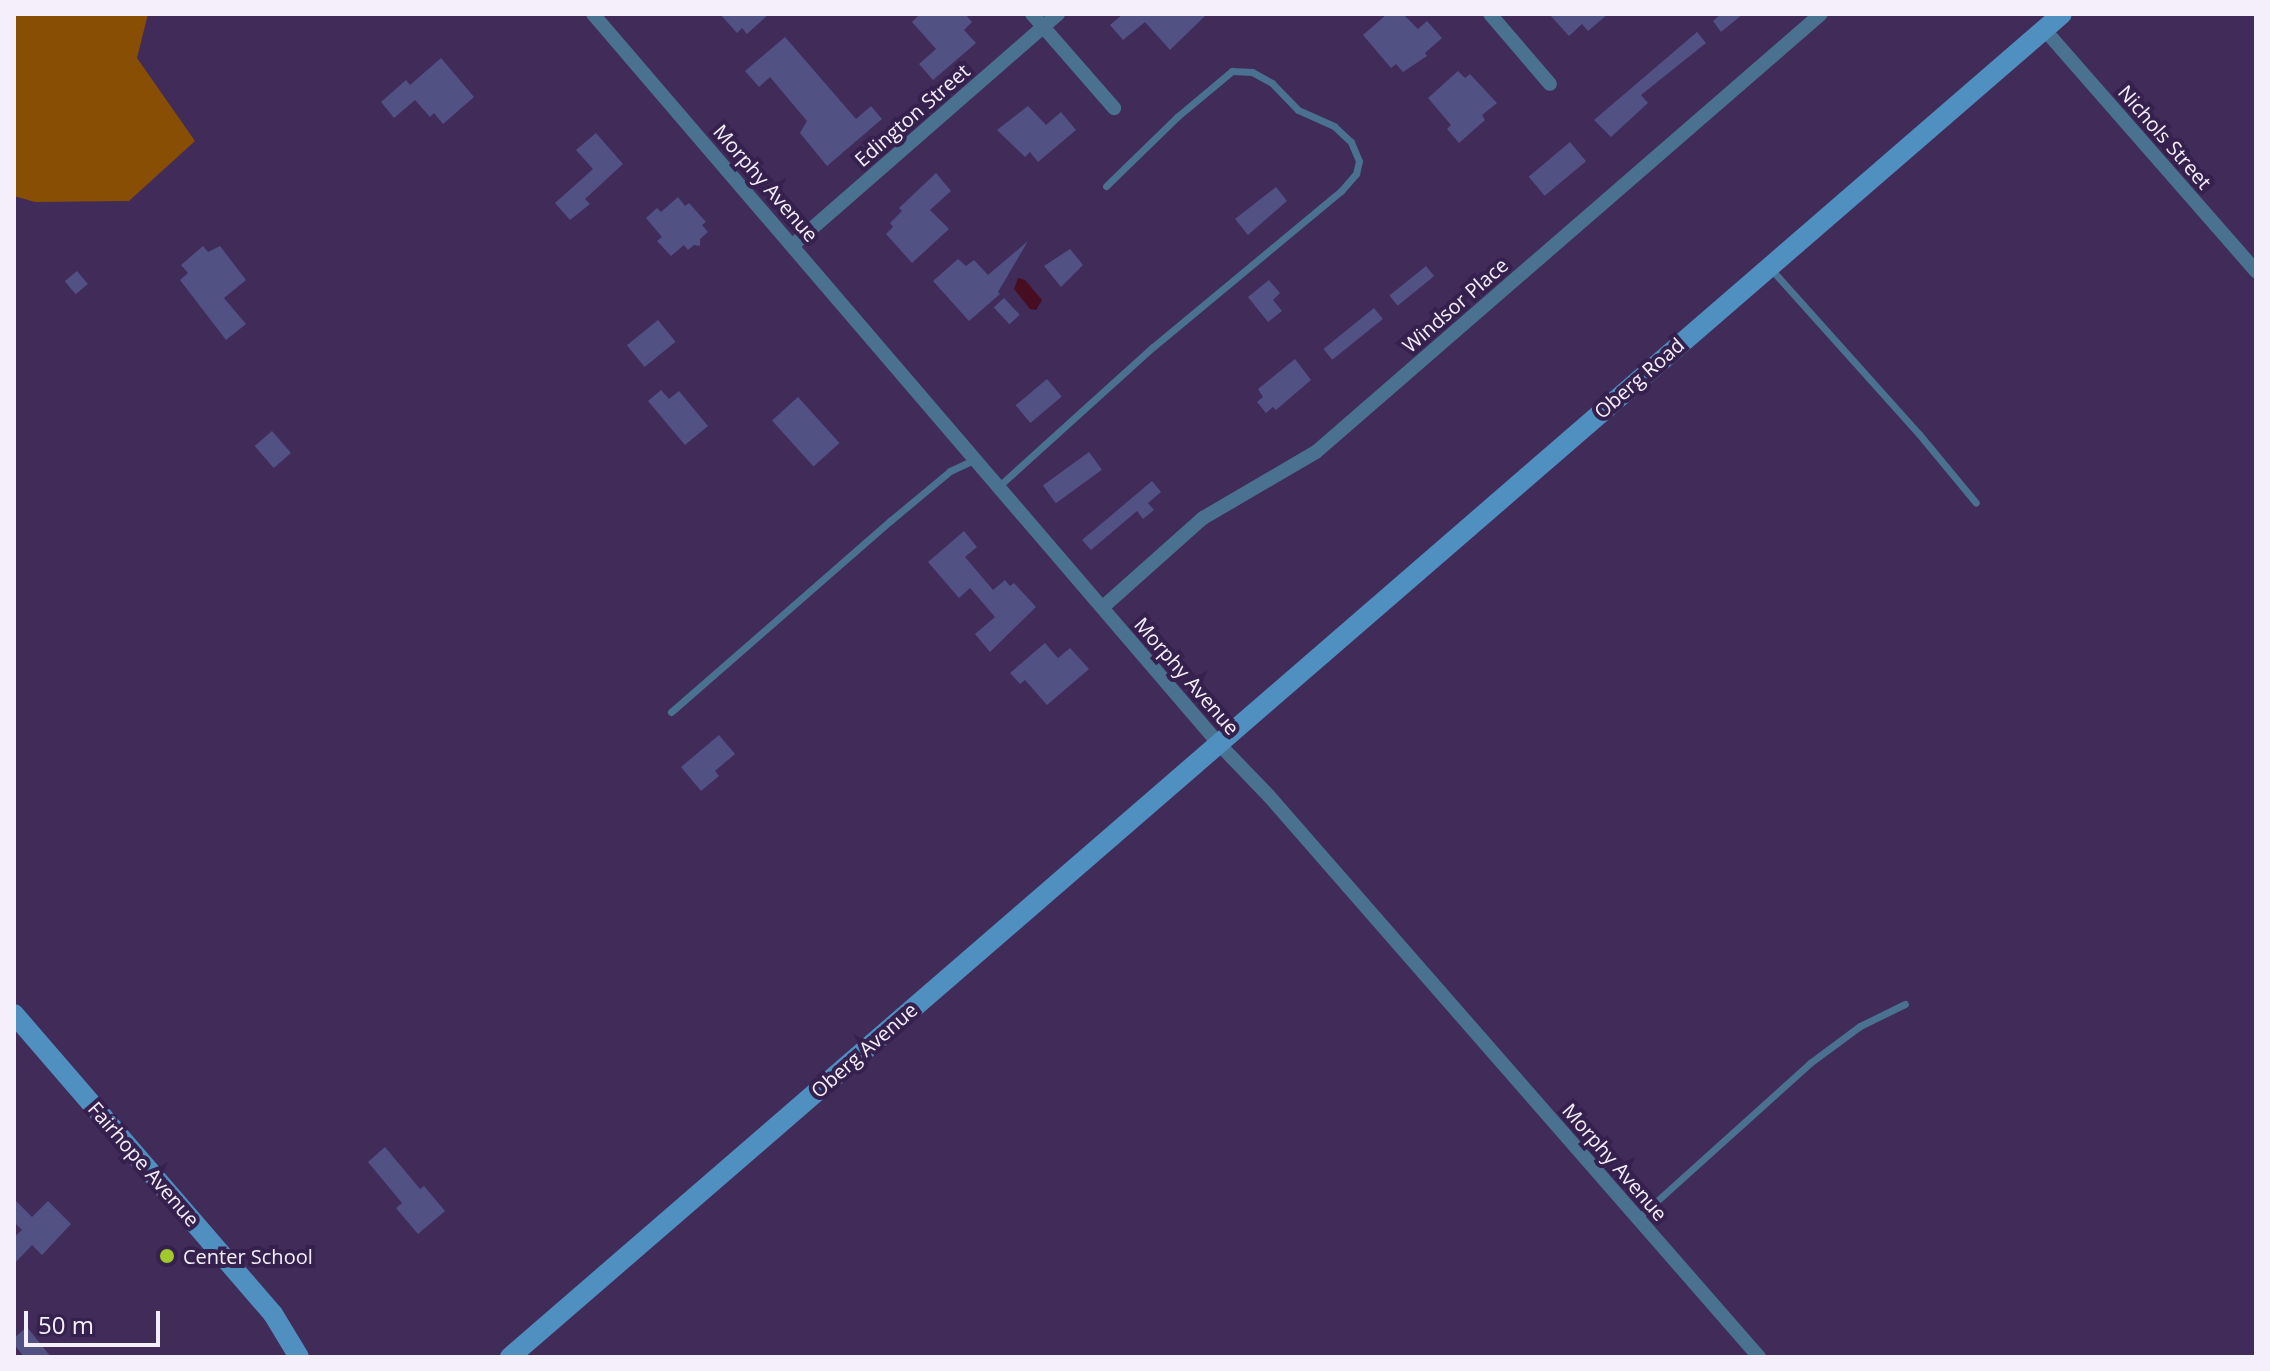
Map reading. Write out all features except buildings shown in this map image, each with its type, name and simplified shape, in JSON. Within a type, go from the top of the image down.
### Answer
[{"type":"street","name":"Morphy Avenue","points":[[593,14],[1218,743],[1759,1357]]},
{"type":"street","points":[[1032,14],[1114,108]]},
{"type":"street","name":"Edington Street","points":[[793,245],[1058,14]]},
{"type":"street","points":[[1490,14],[1550,84]]},
{"type":"street","name":"Windsor Place","points":[[1103,607],[1203,518],[1316,452],[1821,14]]},
{"type":"street","name":"Oberg Road","points":[[1218,743],[2062,14]]},
{"type":"street","name":"Nichols Street","points":[[2044,29],[2256,271]]},
{"type":"street","name":"Oberg Avenue","points":[[510,1357],[1218,743]]},
{"type":"street","name":"Fairhope Avenue","points":[[14,1014],[273,1314],[299,1357]]},
{"type":"lane","points":[[999,486],[1153,347],[1341,191],[1356,174],[1359,161],[1351,142],[1334,126],[1298,110],[1272,83],[1252,72],[1232,71],[1177,117],[1106,186]]},
{"type":"lane","points":[[1768,266],[1919,434],[1976,503]]},
{"type":"lane","points":[[671,712],[950,471],[976,459]]},
{"type":"lane","points":[[1638,1218],[1810,1063],[1860,1026],[1905,1004]]},
{"type":"shaded area","points":[[14,14],[148,14],[137,58],[195,141],[129,201],[35,202],[14,196]]},
{"type":"shaded area","points":[[1018,278],[1025,280],[1042,300],[1036,310],[1030,309],[1014,289]]},
{"type":"place","name":"Center School","points":[[167,1256]]}]
